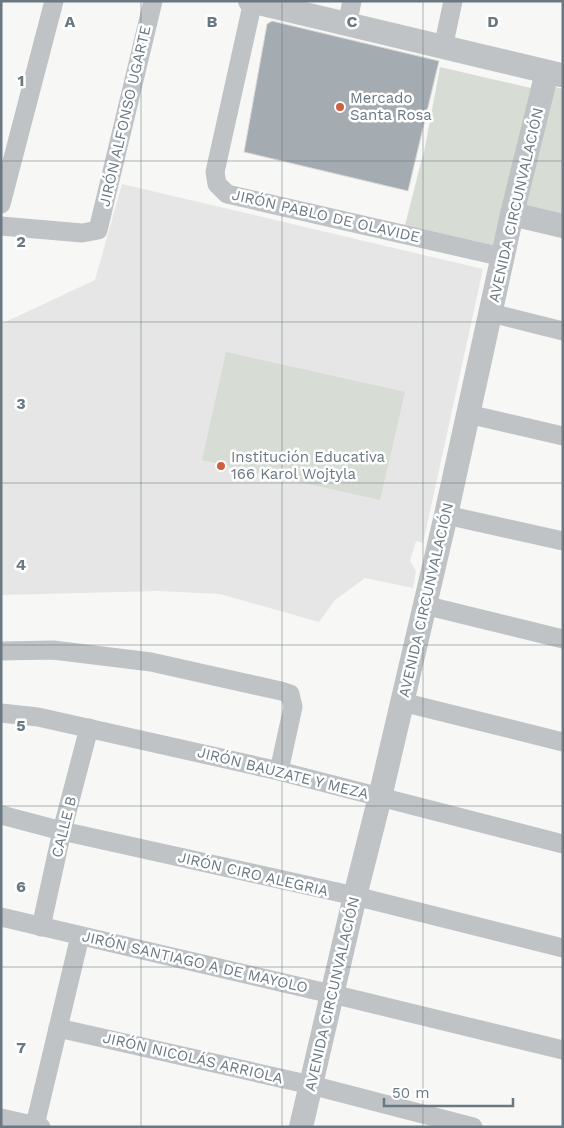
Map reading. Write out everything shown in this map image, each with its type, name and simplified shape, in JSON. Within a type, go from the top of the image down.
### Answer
[{"type":"street","points":[[1,204],[54,1]]},
{"type":"street","name":"JIRÓN ALFONSO UGARTE","points":[[1,226],[82,233],[98,230],[153,1]]},
{"type":"street","points":[[347,25],[352,1]]},
{"type":"street","points":[[443,48],[453,1]]},
{"type":"street","points":[[252,2],[555,74]]},
{"type":"street","name":"JIRÓN PABLO DE OLAVIDE","points":[[252,2],[215,172],[217,184],[227,194],[503,257]]},
{"type":"street","name":"AVENIDA CIRCUNVALACIÓN","points":[[301,1127],[446,514],[512,214],[555,74]]},
{"type":"street","points":[[512,214],[563,226]]},
{"type":"street","points":[[491,313],[563,331]]},
{"type":"street","points":[[468,414],[563,436]]},
{"type":"street","points":[[446,514],[563,541]]},
{"type":"street","points":[[424,605],[563,639]]},
{"type":"street","points":[[1,651],[52,650],[151,662],[290,694],[293,707],[280,771]]},
{"type":"street","points":[[402,702],[563,742]]},
{"type":"street","name":"JIRÓN BAUZATE Y MEZA","points":[[1,713],[38,717],[280,771],[563,844]]},
{"type":"street","name":"CALLE B","points":[[41,927],[62,831],[88,728]]},
{"type":"street","name":"JIRÓN CIRO ALEGRIA","points":[[1,815],[62,831],[355,896],[563,948]]},
{"type":"street","name":"JIRÓN SANTIAGO A DE MAYOLO","points":[[1,917],[333,994],[563,1050]]},
{"type":"street","points":[[1,1118],[38,1126],[58,1028],[80,936]]},
{"type":"street","name":"JIRÓN NICOLÁS ARRIOLA","points":[[58,1028],[311,1085],[474,1127]]},
{"type":"shaded area","points":[[440,67],[531,88],[493,245],[405,225],[425,147]]},
{"type":"shaded area","points":[[551,86],[563,89],[563,221],[524,212]]},
{"type":"shaded area","name":"Institución Educativa 166 Karol Wojtyla","points":[[122,184],[483,269],[423,543],[416,541],[410,561],[416,571],[413,588],[365,578],[335,600],[319,622],[220,594],[159,591],[1,595],[1,324],[95,280]]},
{"type":"shaded area","points":[[226,352],[405,392],[380,500],[202,460]]},
{"type":"building","name":"Mercado Santa Rosa","points":[[272,21],[439,61],[408,191],[244,152],[267,24]]},
{"type":"place","name":"Mercado Santa Rosa","points":[[340,107]]},
{"type":"place","name":"Institución Educativa 166 Karol Wojtyla","points":[[221,466]]}]
